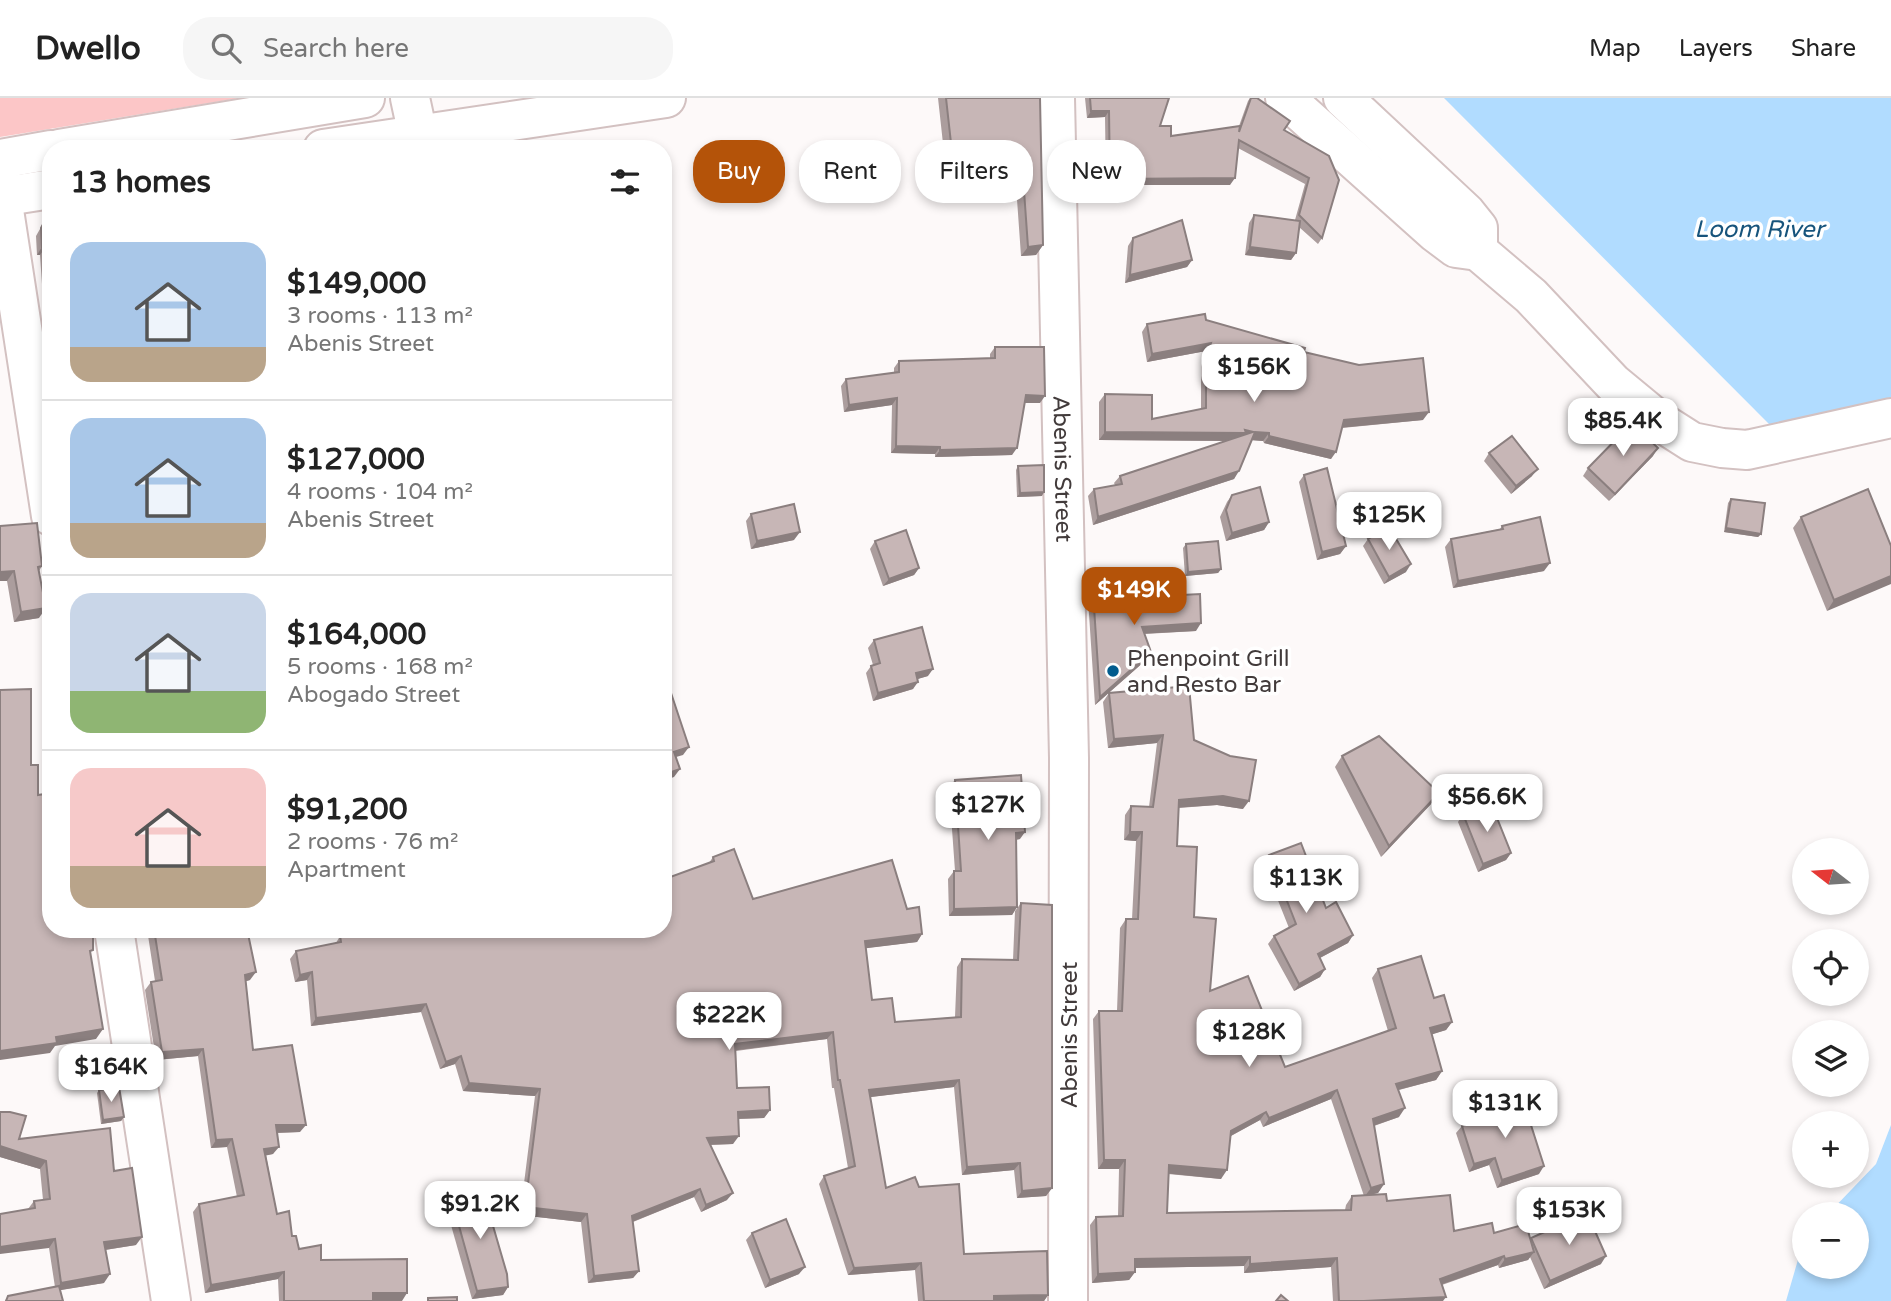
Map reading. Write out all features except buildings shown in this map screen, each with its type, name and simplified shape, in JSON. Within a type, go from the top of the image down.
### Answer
[{"type":"street","points":[[113,140],[365,98]]},
{"type":"street","points":[[410,98],[419,140]]},
{"type":"street","points":[[430,140],[666,98]]},
{"type":"street","name":"Abenis Street","points":[[1055,98],[1069,758],[1068,1301]]},
{"type":"street","points":[[1285,98],[1436,233],[1456,248],[1478,251],[1531,296],[1613,383],[1659,421],[1692,442],[1747,450],[1891,418]]},
{"type":"street","points":[[1343,98],[1466,213],[1478,228],[1478,251]]},
{"type":"street","points":[[0,159],[42,152]]},
{"type":"street","points":[[42,190],[1,193],[42,458]]},
{"type":"street","points":[[115,938],[171,1301]]},
{"type":"shaded area","points":[[0,98],[240,98],[0,137]]},
{"type":"water","name":"Loom River","points":[[1444,98],[1891,98],[1891,402],[1770,425]]},
{"type":"water","points":[[1891,1125],[1891,1301],[1786,1301],[1792,1279],[1869,1279],[1869,1202],[1840,1202],[1853,1188],[1869,1188],[1869,1171],[1876,1164]]},
{"type":"place","name":"Phenpoint Grill and Resto Bar","points":[[1113,671]]}]
